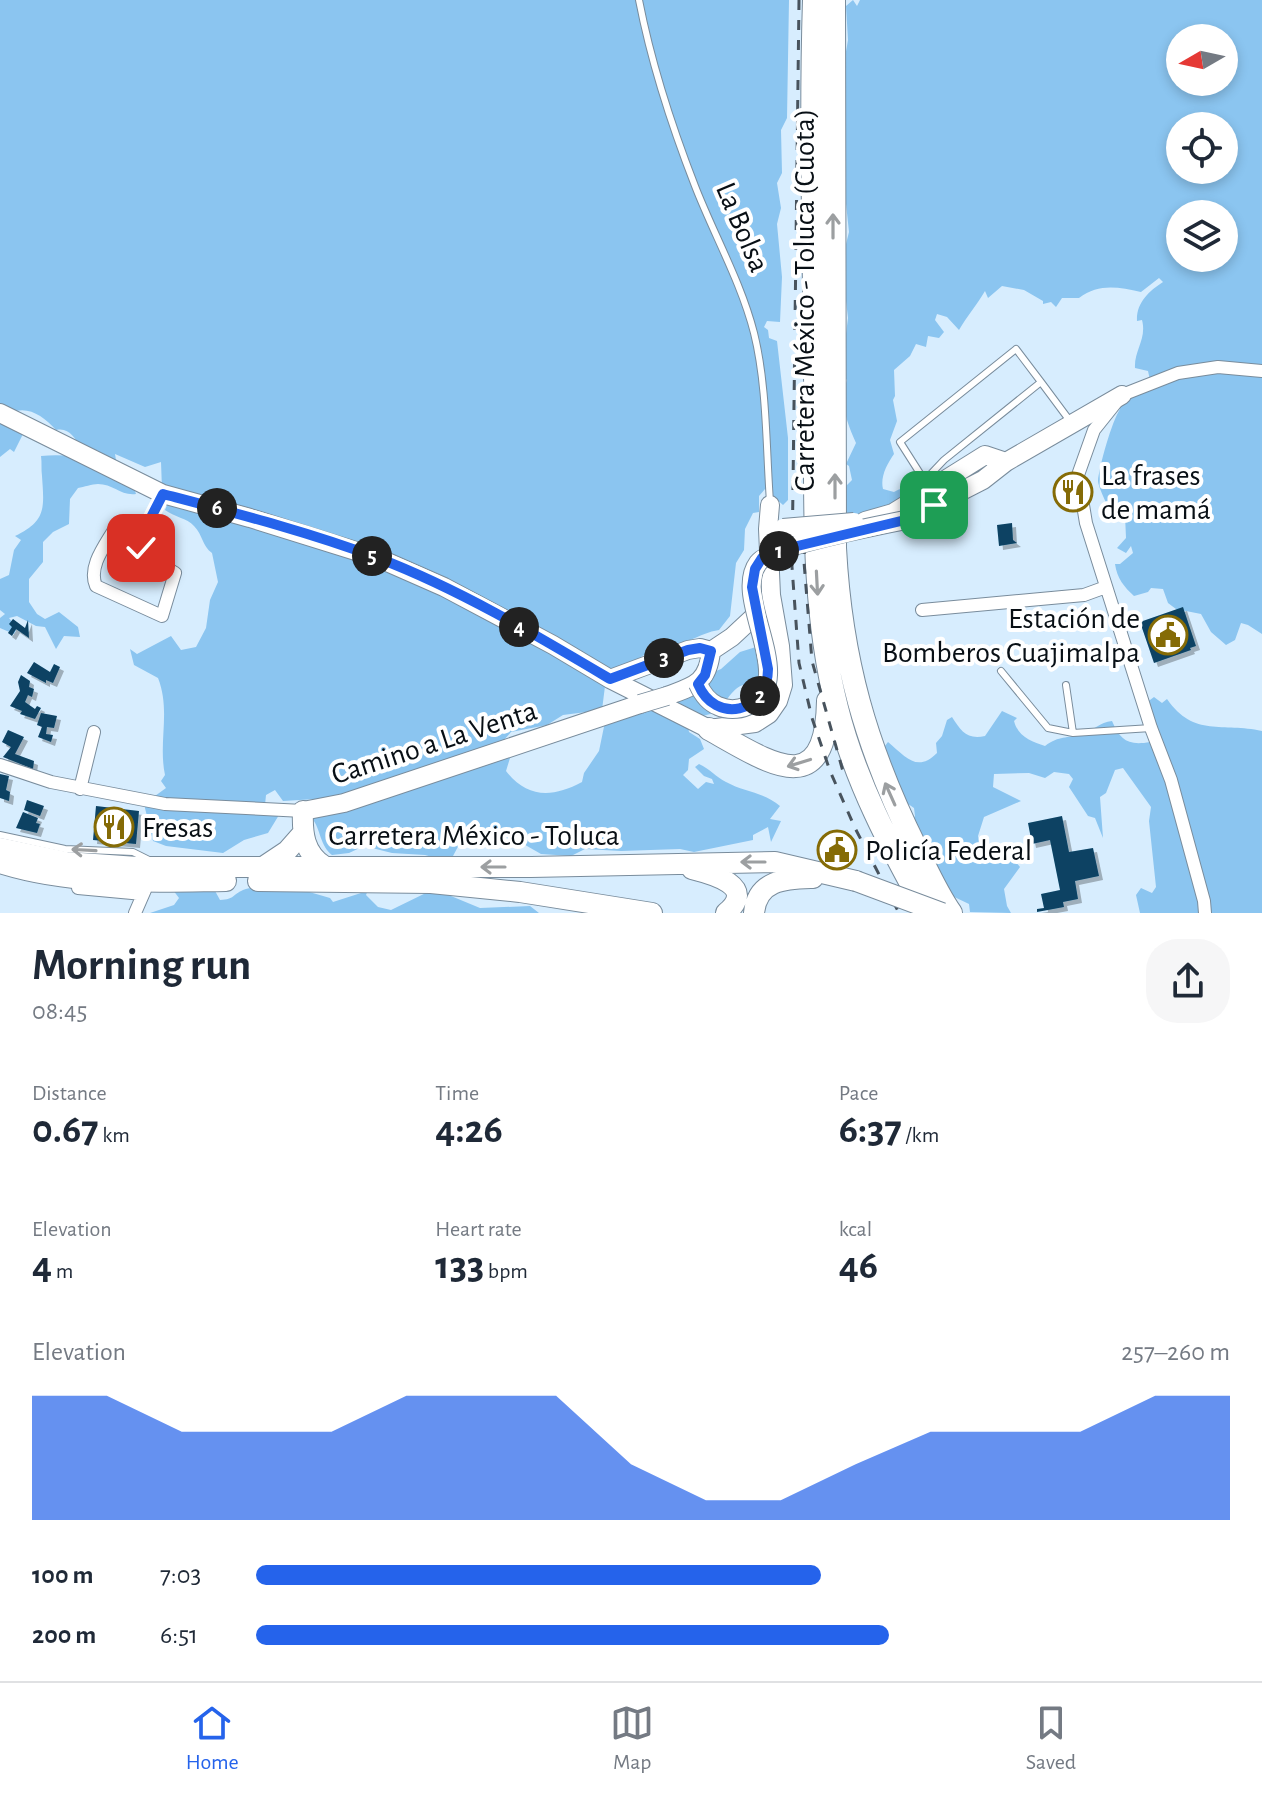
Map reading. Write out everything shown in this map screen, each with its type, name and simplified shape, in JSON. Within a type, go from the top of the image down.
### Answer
[{"type":"highway","name":"Carretera México - Toluca (Cuota)","points":[[814,0],[812,170],[820,629],[841,722],[871,803],[895,856],[927,913]]},
{"type":"highway","name":"Carretera México - Toluca (Cuota)","points":[[834,0],[835,548],[840,622],[861,715],[887,788],[951,913]]},
{"type":"highway","points":[[709,729],[774,763],[788,767],[802,765],[815,757],[825,739],[829,671]]},
{"type":"highway","points":[[871,803],[943,913]]},
{"type":"main road","points":[[303,811],[302,834],[310,853],[324,866]]},
{"type":"main road","points":[[262,867],[287,851],[302,834]]},
{"type":"main road","name":"Carretera México - Toluca","points":[[0,848],[150,881],[262,867],[531,867],[775,862],[847,879],[943,913]]},
{"type":"main road","name":"Carretera México - Toluca","points":[[0,863],[71,878],[431,883],[520,892],[652,913]]},
{"type":"main road","points":[[673,864],[728,881],[734,889],[735,899],[726,913]]},
{"type":"main road","points":[[754,913],[761,892],[777,881],[847,879]]},
{"type":"street","points":[[0,413],[163,494],[378,558],[444,587],[610,679],[709,729],[755,723],[774,708],[783,685],[771,595],[775,528],[854,522],[893,513],[985,455],[1006,462],[1122,395],[1178,373],[1218,367],[1262,371]]},
{"type":"street","points":[[1122,395],[1094,430],[1078,475],[1086,523],[1151,728],[1171,780],[1205,913]]},
{"type":"street","points":[[771,595],[761,610],[732,637],[711,651],[705,675],[698,684],[709,700],[727,709],[746,707],[765,688],[768,669],[752,587],[755,569],[762,558],[785,549],[905,520],[930,491]]},
{"type":"street","points":[[145,529],[118,523],[94,565],[92,577],[96,586],[162,616],[175,573],[143,554],[141,541],[163,494]]},
{"type":"street","name":"La Bolsa","points":[[770,505],[775,528]]},
{"type":"street","points":[[922,610],[1084,595],[1106,587]]},
{"type":"street","points":[[732,637],[780,646]]},
{"type":"street","points":[[610,679],[688,650],[700,648],[711,651]]},
{"type":"street","name":"Camino a La Venta","points":[[0,765],[80,789],[165,804],[303,811],[344,803],[698,684]]},
{"type":"street","points":[[80,789],[94,732]]},
{"type":"street","points":[[0,873],[67,887],[150,881],[135,913]]},
{"type":"lane","name":"La Bolsa","points":[[639,0],[661,84],[694,185],[740,291],[753,330],[759,354],[770,505]]},
{"type":"lane","points":[[930,491],[900,442],[1016,349],[1072,424]]},
{"type":"lane","points":[[930,491],[944,460],[1041,382]]},
{"type":"lane","points":[[1001,671],[1048,728],[1073,733],[1151,728]]},
{"type":"lane","points":[[1066,685],[1073,733]]},
{"type":"lane","points":[[0,835],[65,849],[133,852],[150,881]]},
{"type":"shaded area","points":[[0,0],[789,0],[787,118],[781,130],[782,173],[777,183],[781,208],[777,224],[782,277],[780,322],[767,321],[764,327],[768,330],[769,338],[777,341],[788,438],[788,500],[783,505],[765,489],[759,496],[759,512],[753,513],[745,529],[744,550],[736,563],[730,616],[719,630],[661,647],[657,655],[649,652],[631,663],[605,686],[602,710],[563,715],[547,725],[511,732],[503,741],[510,758],[506,771],[514,780],[531,791],[541,793],[571,787],[582,782],[584,773],[599,751],[606,717],[721,669],[740,652],[756,647],[762,681],[740,687],[718,712],[687,720],[689,732],[700,739],[704,749],[689,759],[688,770],[683,775],[698,789],[706,782],[714,784],[695,767],[699,764],[726,782],[780,806],[770,819],[781,821],[771,842],[768,827],[753,835],[753,840],[694,852],[680,849],[585,849],[571,856],[541,854],[504,837],[489,843],[462,839],[453,856],[436,858],[364,846],[349,853],[332,855],[312,818],[316,799],[283,801],[275,790],[266,795],[265,805],[279,815],[268,833],[244,840],[223,853],[166,846],[153,841],[144,804],[166,788],[161,781],[165,775],[164,702],[158,678],[134,665],[130,649],[137,654],[171,636],[181,650],[196,647],[206,628],[210,600],[218,582],[212,553],[197,529],[165,510],[174,488],[162,489],[161,462],[145,467],[115,454],[118,472],[130,476],[136,494],[96,484],[78,488],[70,499],[69,524],[53,532],[43,542],[43,562],[29,579],[29,602],[45,619],[59,612],[78,627],[80,637],[64,636],[56,649],[45,627],[17,616],[9,618],[17,628],[14,634],[0,628],[0,618],[5,614],[0,610],[0,579],[9,575],[14,550],[21,540],[15,536],[33,525],[43,505],[41,456],[95,455],[99,451],[81,448],[68,432],[56,430],[40,416],[23,410],[10,413],[24,432],[14,452],[10,449],[0,457]]},
{"type":"shaded area","points":[[853,0],[857,6],[860,0],[1262,0],[1262,634],[1241,623],[1235,640],[1226,645],[1211,632],[1201,614],[1176,609],[1168,603],[1163,589],[1151,588],[1134,596],[1116,569],[1115,564],[1120,564],[1133,553],[1131,546],[1126,553],[1117,548],[1126,538],[1125,515],[1110,510],[1099,487],[1099,474],[1120,409],[1118,402],[1150,380],[1148,371],[1135,368],[1143,333],[1142,320],[1137,321],[1137,315],[1144,298],[1163,282],[1159,278],[1141,292],[1101,288],[1079,298],[1062,298],[1056,307],[1051,302],[1043,304],[1043,301],[1024,290],[1002,286],[988,298],[985,291],[959,330],[947,317],[937,314],[935,320],[944,332],[939,338],[928,336],[926,347],[916,344],[910,356],[894,370],[893,400],[897,421],[890,440],[894,454],[882,480],[883,489],[894,492],[912,486],[930,489],[868,520],[844,514],[843,489],[852,480],[846,464],[856,443],[844,404],[847,380],[841,373],[848,318],[843,275],[849,232],[842,166],[844,63],[848,40],[846,6]]},
{"type":"shaded area","points":[[1154,697],[1162,703],[1167,699],[1177,711],[1199,724],[1262,731],[1262,913],[1140,913],[1136,895],[1141,888],[1152,893],[1156,887],[1149,821],[1151,807],[1123,768],[1115,770],[1106,793],[1100,797],[1103,838],[1095,818],[1088,816],[1069,787],[1073,779],[1069,774],[1054,772],[1045,778],[1029,773],[994,774],[993,787],[1021,801],[984,817],[978,836],[980,846],[1010,855],[1020,867],[1004,889],[1011,913],[970,912],[969,904],[946,893],[910,828],[915,816],[914,808],[889,791],[878,755],[888,742],[912,761],[923,762],[937,753],[936,743],[947,720],[952,717],[962,730],[979,737],[985,736],[1002,711],[1017,718],[1014,721],[1022,735],[1045,746],[1112,721],[1126,740],[1150,742],[1153,723],[1146,703]]},
{"type":"shaded area","points":[[292,887],[330,898],[333,902],[361,893],[369,887],[366,895],[378,907],[391,910],[434,889],[480,908],[530,906],[539,913],[150,913],[174,905],[179,898],[173,890],[214,889],[220,900],[231,898],[248,888],[289,892]]},
{"type":"building","points":[[1012,523],[1013,540],[1017,543],[999,546],[997,525]]},
{"type":"building","points":[[1183,607],[1196,646],[1154,663],[1140,622]]},
{"type":"building","points":[[13,619],[25,628],[28,620],[29,638],[16,629],[12,636],[8,633]]},
{"type":"building","points":[[34,662],[50,672],[54,664],[60,667],[53,683],[46,680],[46,683],[27,673]]},
{"type":"building","points":[[21,675],[30,681],[29,687],[34,689],[32,697],[28,695],[25,702],[35,709],[37,706],[41,708],[35,719],[20,714],[22,711],[10,706],[20,691],[18,682]]},
{"type":"building","points":[[41,713],[57,716],[54,728],[47,727],[46,734],[53,735],[51,742],[38,737],[42,727],[37,725]]},
{"type":"building","points":[[8,730],[24,737],[15,754],[34,761],[33,769],[3,757],[11,747],[2,742]]},
{"type":"building","points":[[0,774],[9,776],[6,790],[10,792],[9,801],[0,798]]},
{"type":"building","points":[[27,800],[44,806],[40,816],[24,810]]},
{"type":"building","points":[[96,806],[139,811],[136,844],[93,840]]},
{"type":"building","points":[[23,812],[38,818],[37,833],[16,828]]},
{"type":"building","points":[[1062,816],[1069,852],[1093,848],[1099,876],[1075,881],[1078,899],[1063,902],[1064,907],[1037,912],[1037,909],[1044,908],[1041,894],[1060,890],[1050,840],[1032,844],[1028,823]]},
{"type":"railway","points":[[799,0],[792,567],[799,663],[812,718],[830,771],[855,828],[899,913]]},
{"type":"railway","points":[[805,524],[804,562],[812,661],[844,775]]},
{"type":"place","name":"La frases de mamá","points":[[1073,492]]},
{"type":"place","name":"Estación de Bomberos Cuajimalpa","points":[[1168,635]]},
{"type":"place","name":"Fresas","points":[[114,827]]},
{"type":"place","name":"Policía Federal","points":[[837,850]]},
{"type":"route","points":[[141,548],[145,529],[163,494],[378,558],[444,587],[610,679],[688,650],[700,648],[711,651],[705,675],[698,684],[704,696],[720,707],[740,709],[762,694],[768,682],[752,587],[755,569],[762,558],[785,549],[905,520],[934,505]]}]
